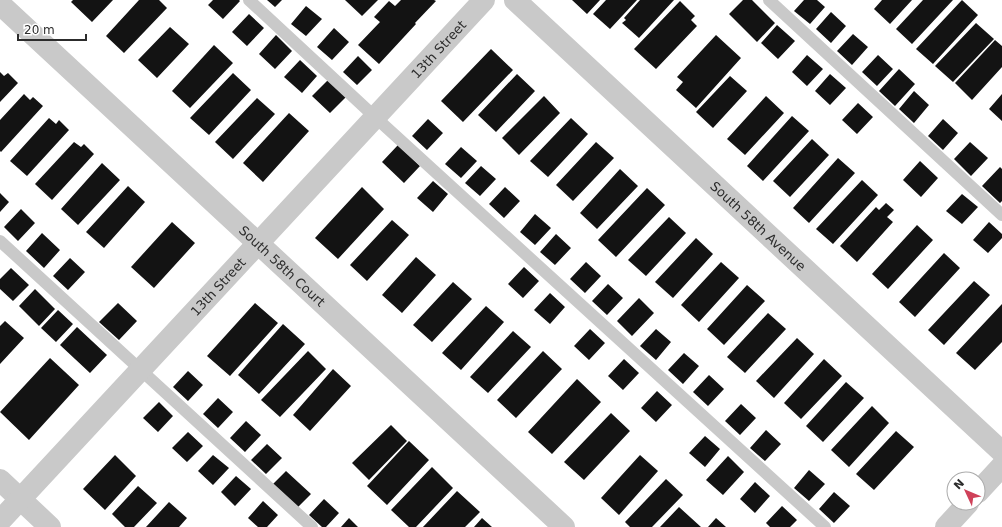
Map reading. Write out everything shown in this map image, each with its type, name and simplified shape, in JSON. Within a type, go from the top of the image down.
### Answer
[{"type":"street","name":"13th Street","points":[[0,521],[484,0]]},
{"type":"street","name":"South 58th Avenue","points":[[515,0],[1002,452]]},
{"type":"street","name":"South 58th Court","points":[[0,4],[564,527]]},
{"type":"street","points":[[986,483],[1002,466]]},
{"type":"street","points":[[0,480],[50,527]]},
{"type":"street","points":[[946,527],[961,511]]},
{"type":"lane","points":[[250,0],[375,118],[825,527]]},
{"type":"lane","points":[[769,0],[1002,215]]},
{"type":"lane","points":[[0,241],[312,527]]},
{"type":"building","points":[[73,0],[113,0],[92,22],[71,2]]},
{"type":"building","points":[[139,0],[159,0],[167,8],[124,53],[106,36]]},
{"type":"building","points":[[213,0],[240,1],[223,19],[208,5]]},
{"type":"building","points":[[267,0],[282,0],[275,7]]},
{"type":"building","points":[[345,0],[378,0],[362,16]]},
{"type":"building","points":[[401,0],[436,1],[379,64],[358,45],[380,22],[374,17],[389,1],[395,6]]},
{"type":"building","points":[[572,0],[600,0],[587,14]]},
{"type":"building","points":[[606,0],[637,0],[610,29],[593,14]]},
{"type":"building","points":[[640,0],[674,0],[639,38],[622,23],[626,20],[624,18]]},
{"type":"building","points":[[743,0],[752,0],[775,23],[757,42],[729,14]]},
{"type":"building","points":[[804,0],[817,0],[825,7],[810,24],[794,11]]},
{"type":"building","points":[[882,0],[912,0],[890,24],[874,9]]},
{"type":"building","points":[[923,0],[953,0],[912,44],[896,29]]},
{"type":"building","points":[[962,0],[978,15],[933,64],[916,49]]},
{"type":"building","points":[[680,1],[695,16],[691,20],[697,26],[656,69],[634,49]]},
{"type":"building","points":[[306,6],[322,19],[306,36],[291,24]]},
{"type":"building","points":[[831,12],[846,26],[831,43],[816,29]]},
{"type":"building","points":[[249,14],[264,28],[247,46],[232,32]]},
{"type":"building","points":[[976,23],[994,39],[953,82],[935,66]]},
{"type":"building","points":[[777,25],[795,41],[778,59],[761,43]]},
{"type":"building","points":[[170,27],[189,44],[157,78],[138,60]]},
{"type":"building","points":[[334,28],[349,42],[332,60],[317,47]]},
{"type":"building","points":[[853,34],[868,47],[852,65],[837,51]]},
{"type":"building","points":[[276,35],[292,51],[275,69],[259,54]]},
{"type":"building","points":[[716,35],[741,58],[696,108],[676,90],[683,82],[677,77]]},
{"type":"building","points":[[995,40],[1002,46],[1002,67],[972,100],[955,83]]},
{"type":"building","points":[[214,45],[233,63],[190,108],[172,91]]},
{"type":"building","points":[[491,49],[513,70],[463,122],[441,101]]},
{"type":"building","points":[[807,55],[823,69],[807,86],[792,72]]},
{"type":"building","points":[[878,55],[893,69],[877,86],[862,72]]},
{"type":"building","points":[[358,56],[372,70],[357,85],[343,72]]},
{"type":"building","points":[[300,60],[317,76],[302,93],[284,77]]},
{"type":"building","points":[[899,69],[915,84],[895,106],[879,91]]},
{"type":"building","points":[[0,72],[4,76],[8,73],[18,83],[0,102]]},
{"type":"building","points":[[233,73],[251,90],[209,135],[190,118]]},
{"type":"building","points":[[517,74],[535,91],[496,132],[478,115]]},
{"type":"building","points":[[830,74],[846,88],[830,105],[815,91]]},
{"type":"building","points":[[730,76],[747,91],[713,128],[696,112]]},
{"type":"building","points":[[328,80],[346,97],[330,113],[312,96]]},
{"type":"building","points":[[914,91],[929,105],[914,123],[899,109]]},
{"type":"building","points":[[24,94],[30,100],[33,97],[43,106],[1,152],[0,120]]},
{"type":"building","points":[[1002,94],[1002,121],[989,109]]},
{"type":"building","points":[[544,96],[560,113],[519,155],[502,138]]},
{"type":"building","points":[[766,96],[784,113],[745,155],[727,139]]},
{"type":"building","points":[[257,98],[275,114],[233,159],[215,142]]},
{"type":"building","points":[[858,103],[873,117],[857,134],[842,120]]},
{"type":"building","points":[[289,113],[309,131],[263,182],[243,163]]},
{"type":"building","points":[[792,116],[809,131],[763,181],[747,166]]},
{"type":"building","points":[[49,118],[56,124],[59,120],[69,130],[27,176],[10,161]]},
{"type":"building","points":[[571,118],[588,134],[548,177],[530,161]]},
{"type":"building","points":[[428,119],[443,133],[427,150],[412,136]]},
{"type":"building","points":[[943,119],[958,133],[943,150],[928,136]]},
{"type":"building","points":[[812,139],[829,155],[790,197],[773,181]]},
{"type":"building","points":[[74,142],[81,147],[84,144],[94,154],[52,200],[35,184]]},
{"type":"building","points":[[596,142],[614,158],[573,201],[556,185]]},
{"type":"building","points":[[970,142],[988,158],[971,176],[954,159]]},
{"type":"building","points":[[398,145],[420,166],[404,183],[382,162]]},
{"type":"building","points":[[461,147],[477,161],[461,178],[445,164]]},
{"type":"building","points":[[838,158],[855,173],[809,223],[793,208]]},
{"type":"building","points":[[920,161],[938,178],[921,197],[903,180]]},
{"type":"building","points":[[102,163],[120,180],[78,225],[61,209]]},
{"type":"building","points":[[481,166],[496,179],[480,196],[465,183]]},
{"type":"building","points":[[1000,167],[1002,169],[1002,201],[1000,203],[982,186]]},
{"type":"building","points":[[620,169],[638,186],[597,229],[580,213]]},
{"type":"building","points":[[862,180],[878,195],[833,244],[816,229]]},
{"type":"building","points":[[433,181],[448,194],[433,212],[417,198]]},
{"type":"building","points":[[128,186],[145,202],[104,248],[86,232]]},
{"type":"building","points":[[362,187],[384,209],[338,259],[315,238]]},
{"type":"building","points":[[505,187],[520,201],[504,218],[489,204]]},
{"type":"building","points":[[647,188],[665,205],[616,257],[598,240]]},
{"type":"building","points":[[0,193],[9,202],[0,212]]},
{"type":"building","points":[[962,194],[978,207],[962,224],[946,211]]},
{"type":"building","points":[[886,203],[894,210],[887,217],[893,222],[857,262],[840,246],[876,207],[879,210]]},
{"type":"building","points":[[21,209],[35,223],[18,241],[4,227]]},
{"type":"building","points":[[535,214],[551,228],[535,245],[520,232]]},
{"type":"building","points":[[669,217],[686,233],[646,276],[628,260]]},
{"type":"building","points":[[392,220],[409,235],[367,281],[350,265]]},
{"type":"building","points":[[172,222],[195,243],[154,288],[131,267]]},
{"type":"building","points":[[989,222],[1002,234],[1002,238],[988,253],[973,240]]},
{"type":"building","points":[[917,225],[933,240],[888,289],[872,274]]},
{"type":"building","points":[[42,233],[60,250],[44,268],[26,251]]},
{"type":"building","points":[[556,234],[571,248],[555,265],[540,252]]},
{"type":"building","points":[[696,238],[713,254],[673,298],[655,282]]},
{"type":"building","points":[[944,253],[960,268],[915,317],[899,302]]},
{"type":"building","points":[[416,257],[436,275],[402,313],[382,295]]},
{"type":"building","points":[[70,258],[85,272],[68,290],[53,276]]},
{"type":"building","points":[[586,262],[601,276],[585,293],[570,279]]},
{"type":"building","points":[[721,262],[739,278],[699,322],[681,305]]},
{"type":"building","points":[[524,267],[539,281],[523,298],[508,284]]},
{"type":"building","points":[[11,268],[29,285],[13,301],[0,289],[0,279]]},
{"type":"building","points":[[974,281],[990,295],[944,345],[928,330]]},
{"type":"building","points":[[453,282],[472,299],[432,342],[413,325]]},
{"type":"building","points":[[608,284],[623,298],[607,315],[592,301]]},
{"type":"building","points":[[747,285],[765,301],[724,345],[707,329]]},
{"type":"building","points":[[35,289],[55,309],[39,326],[19,306]]},
{"type":"building","points":[[550,293],[565,307],[550,324],[534,310]]},
{"type":"building","points":[[639,298],[654,313],[632,336],[617,321]]},
{"type":"building","points":[[118,303],[137,321],[119,340],[99,322]]},
{"type":"building","points":[[255,303],[278,323],[230,376],[207,356]]},
{"type":"building","points":[[1002,304],[1002,342],[975,370],[956,353]]},
{"type":"building","points":[[486,306],[504,322],[461,370],[442,353]]},
{"type":"building","points":[[58,310],[73,324],[56,342],[41,328]]},
{"type":"building","points":[[768,313],[786,329],[745,373],[727,357]]},
{"type":"building","points":[[5,321],[24,338],[0,364],[0,326]]},
{"type":"building","points":[[283,324],[305,344],[259,394],[238,375]]},
{"type":"building","points":[[77,327],[107,355],[90,373],[60,345]]},
{"type":"building","points":[[590,329],[605,343],[589,360],[574,346]]},
{"type":"building","points":[[656,329],[671,342],[656,360],[640,346]]},
{"type":"building","points":[[513,331],[531,347],[488,393],[470,377]]},
{"type":"building","points":[[797,338],[814,354],[774,398],[756,381]]},
{"type":"building","points":[[308,351],[326,369],[280,417],[261,400]]},
{"type":"building","points":[[543,351],[562,369],[516,418],[497,400]]},
{"type":"building","points":[[684,353],[699,366],[683,384],[668,370]]},
{"type":"building","points":[[50,358],[79,385],[29,440],[0,412]]},
{"type":"building","points":[[624,359],[639,373],[623,390],[608,376]]},
{"type":"building","points":[[824,359],[842,376],[801,419],[784,403]]},
{"type":"building","points":[[333,369],[351,386],[310,431],[293,415]]},
{"type":"building","points":[[188,371],[203,385],[188,401],[173,387]]},
{"type":"building","points":[[709,375],[724,389],[708,406],[693,392]]},
{"type":"building","points":[[577,379],[601,402],[552,454],[528,432]]},
{"type":"building","points":[[846,382],[864,398],[823,442],[806,426]]},
{"type":"building","points":[[657,391],[672,405],[656,422],[641,408]]},
{"type":"building","points":[[218,398],[233,412],[218,428],[203,414]]},
{"type":"building","points":[[159,402],[173,416],[158,432],[143,418]]},
{"type":"building","points":[[741,404],[756,418],[740,435],[725,421]]},
{"type":"building","points":[[872,406],[889,423],[849,467],[831,450]]},
{"type":"building","points":[[611,413],[630,431],[584,480],[564,462]]},
{"type":"building","points":[[246,421],[261,435],[245,452],[230,438]]},
{"type":"building","points":[[391,425],[407,441],[369,480],[352,463]]},
{"type":"building","points":[[766,430],[781,444],[765,461],[750,448]]},
{"type":"building","points":[[896,431],[914,447],[874,490],[856,474]]},
{"type":"building","points":[[188,432],[203,446],[187,462],[172,448]]},
{"type":"building","points":[[705,436],[720,449],[705,467],[689,453]]},
{"type":"building","points":[[409,441],[429,460],[387,505],[367,486]]},
{"type":"building","points":[[267,444],[282,458],[266,474],[251,460]]},
{"type":"building","points":[[115,455],[136,476],[105,510],[83,489]]},
{"type":"building","points":[[213,455],[229,468],[213,485],[198,471]]},
{"type":"building","points":[[640,455],[658,471],[619,515],[601,498]]},
{"type":"building","points":[[728,456],[744,472],[723,495],[706,480]]},
{"type":"building","points":[[432,467],[453,488],[416,527],[409,527],[391,510]]},
{"type":"building","points":[[809,470],[825,484],[809,501],[794,488]]},
{"type":"building","points":[[286,471],[311,494],[298,507],[273,484]]},
{"type":"building","points":[[236,476],[251,489],[235,506],[221,492]]},
{"type":"building","points":[[666,479],[683,495],[652,527],[630,527],[625,522]]},
{"type":"building","points":[[755,482],[770,496],[755,513],[740,499]]},
{"type":"building","points":[[138,486],[157,503],[134,527],[125,527],[112,514]]},
{"type":"building","points":[[457,491],[480,512],[465,527],[423,527]]},
{"type":"building","points":[[834,492],[850,506],[834,523],[819,509]]},
{"type":"building","points":[[324,499],[339,513],[326,527],[322,527],[309,515]]},
{"type":"building","points":[[263,501],[278,515],[267,527],[258,527],[248,518]]},
{"type":"building","points":[[169,502],[187,518],[179,527],[146,527]]},
{"type":"building","points":[[782,506],[797,520],[790,527],[770,527],[766,523]]},
{"type":"building","points":[[679,507],[701,527],[660,527]]},
{"type":"building","points":[[349,518],[358,527],[341,527]]},
{"type":"building","points":[[482,518],[492,527],[474,527]]},
{"type":"building","points":[[716,518],[726,527],[708,527]]}]
